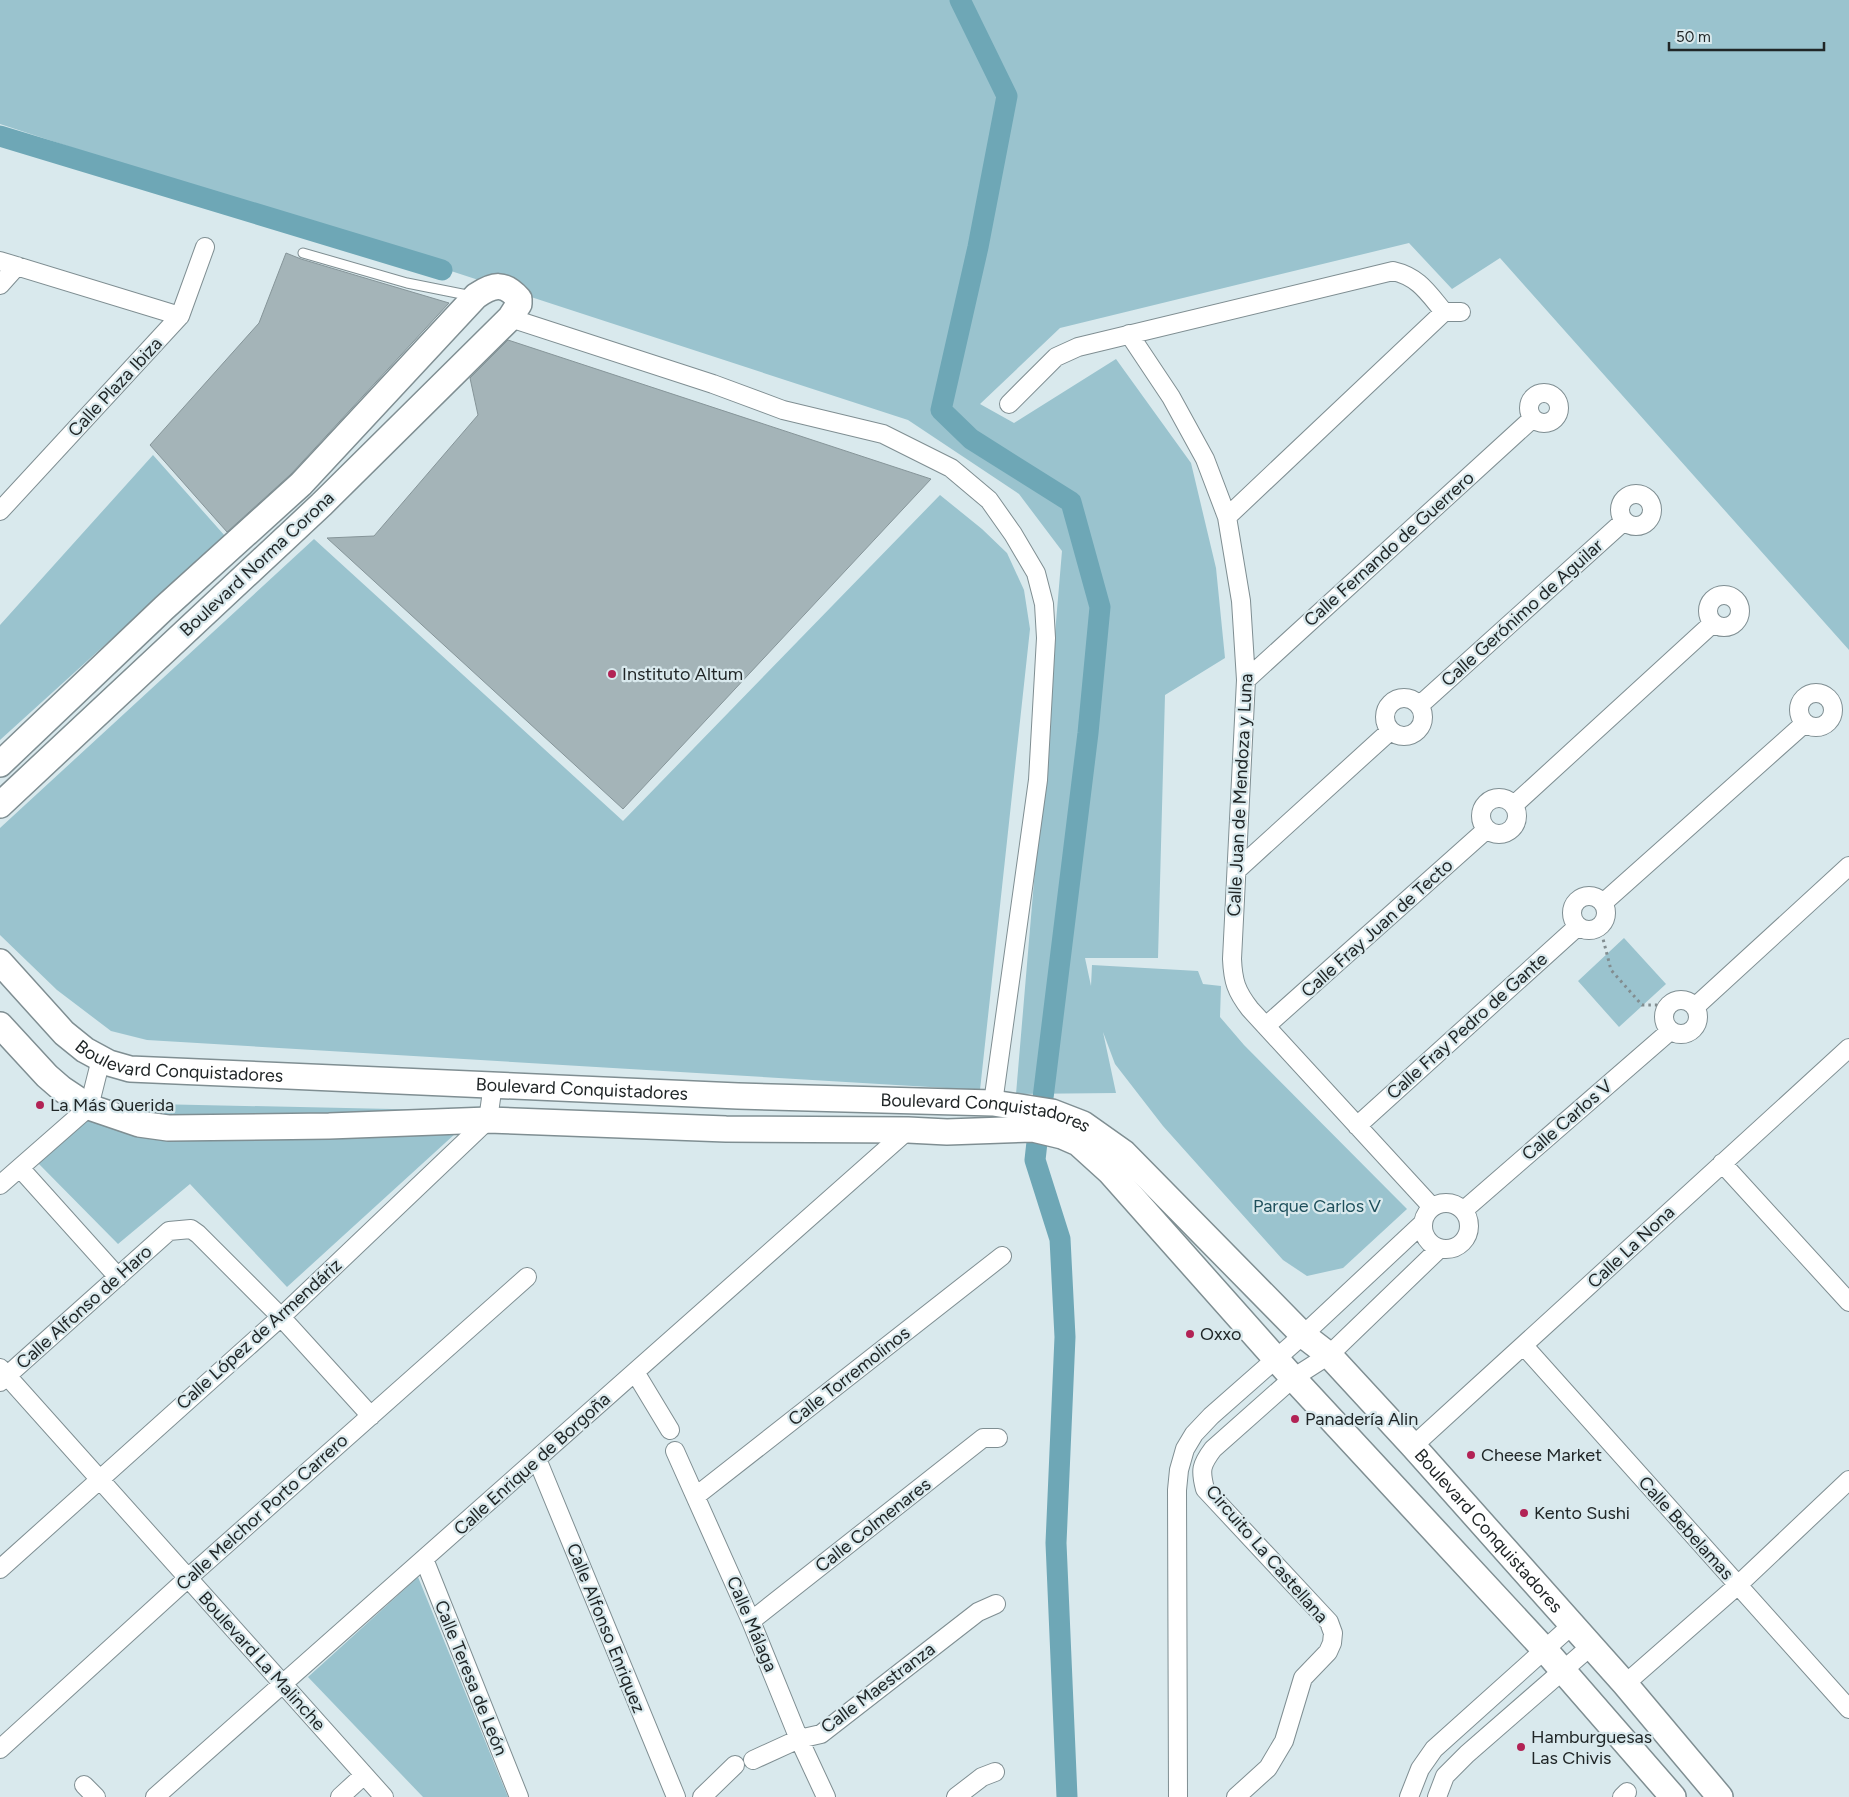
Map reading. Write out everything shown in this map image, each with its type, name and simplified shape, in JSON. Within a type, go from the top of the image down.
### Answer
[{"type":"street","name":"Calle Plaza Ibiza","points":[[0,512],[180,316],[205,247]]},
{"type":"street","points":[[0,261],[180,316]]},
{"type":"street","points":[[0,285],[17,266]]},
{"type":"street","points":[[1009,404],[1056,357],[1078,347],[1393,271],[1406,274],[1418,281],[1453,312],[1226,517]]},
{"type":"street","points":[[476,296],[487,289],[497,286],[507,288],[519,299],[519,304],[510,318],[713,384],[783,410],[883,434],[951,468],[989,500],[1012,534],[1036,573],[1044,604],[1046,638],[1038,780],[993,1104]]},
{"type":"street","name":"Boulevard Norma Corona","points":[[0,764],[164,608],[301,484],[476,296]]},
{"type":"street","name":"Boulevard Norma Corona","points":[[0,805],[322,504],[510,318]]},
{"type":"street","name":"Calle Juan de Mendoza y Luna","points":[[1129,334],[1171,397],[1205,458],[1226,517],[1241,601],[1246,680],[1232,959],[1233,978],[1238,994],[1432,1208]]},
{"type":"street","name":"Calle Fernando de Guerrero","points":[[1246,680],[1533,418]]},
{"type":"street","points":[[301,484],[322,504]]},
{"type":"street","name":"Calle Gerónimo de Aguilar","points":[[1420,705],[1624,521]]},
{"type":"street","points":[[1514,805],[1713,623]]},
{"type":"street","points":[[1406,698],[1414,700],[1420,705],[1424,717],[1420,730],[1408,737],[1402,737],[1390,731],[1386,724],[1385,716],[1391,702],[1406,698]]},
{"type":"street","points":[[1603,903],[1805,723]]},
{"type":"street","points":[[1237,870],[1390,731]]},
{"type":"street","points":[[1497,797],[1503,798],[1514,805],[1517,818],[1510,830],[1499,834],[1492,833],[1483,824],[1481,811],[1486,803],[1497,797]]},
{"type":"street","name":"Calle Fray Juan de Tecto","points":[[1266,1026],[1487,829]]},
{"type":"street","points":[[1695,1007],[1849,866]]},
{"type":"street","points":[[1593,896],[1603,903],[1607,915],[1600,927],[1589,931],[1578,926],[1572,915],[1572,908],[1576,901],[1581,897],[1593,896]]},
{"type":"street","name":"Calle Fray Pedro de Gante","points":[[1357,1126],[1578,926]]},
{"type":"street","name":"Boulevard Conquistadores","points":[[0,962],[64,1033],[85,1050],[101,1059],[130,1069],[738,1096],[993,1104],[1052,1112],[1083,1124],[1124,1153],[1303,1335],[1329,1355],[1413,1446],[1591,1646],[1720,1797]]},
{"type":"street","points":[[1680,1000],[1686,1000],[1695,1007],[1699,1019],[1692,1031],[1681,1035],[1670,1031],[1664,1019],[1668,1005],[1680,1000]]},
{"type":"street","name":"Boulevard Conquistadores","points":[[0,1025],[47,1076],[88,1107],[139,1124],[168,1128],[330,1126],[488,1120],[726,1129],[947,1132],[1033,1129],[1062,1136],[1078,1143],[1110,1172],[1293,1378],[1545,1650],[1673,1797]]},
{"type":"street","name":"Calle Carlos V","points":[[1464,1210],[1670,1031]]},
{"type":"street","name":"Calle La Nona","points":[[1413,1446],[1849,1048]]},
{"type":"street","points":[[0,1185],[88,1107],[101,1059]]},
{"type":"street","points":[[488,1120],[493,1084]]},
{"type":"street","name":"Calle López de Armendáriz","points":[[0,1569],[281,1317],[488,1120]]},
{"type":"street","name":"Calle Enrique de Borgoña","points":[[155,1797],[908,1130]]},
{"type":"street","points":[[1722,1163],[1847,1294]]},
{"type":"street","points":[[20,1168],[118,1276]]},
{"type":"street","points":[[1448,1203],[1464,1210],[1470,1224],[1466,1238],[1455,1248],[1439,1249],[1425,1239],[1422,1231],[1426,1214],[1432,1208],[1448,1203]]},
{"type":"street","points":[[1303,1335],[1424,1223]]},
{"type":"street","name":"Calle Alfonso de Haro","points":[[2,1375],[169,1231],[190,1229],[198,1234],[281,1317]]},
{"type":"street","points":[[1329,1355],[1439,1249]]},
{"type":"street","name":"Calle Torremolinos","points":[[696,1496],[1002,1256]]},
{"type":"street","name":"Calle Melchor Porto Carrero","points":[[0,1749],[188,1578],[526,1277]]},
{"type":"street","points":[[281,1317],[371,1416]]},
{"type":"street","name":"Circuito La Castellana","points":[[1178,1797],[1177,1542],[1179,1470],[1185,1448],[1194,1434],[1211,1416],[1303,1335]]},
{"type":"street","name":"Calle Bebelamas","points":[[1524,1346],[1849,1709]]},
{"type":"street","name":"Circuito La Castellana","points":[[1236,1797],[1268,1768],[1284,1741],[1303,1678],[1328,1652],[1332,1643],[1333,1633],[1329,1622],[1205,1489],[1201,1473],[1204,1461],[1213,1449],[1293,1378],[1329,1355]]},
{"type":"street","points":[[635,1372],[670,1430]]},
{"type":"street","name":"Boulevard La Malinche","points":[[2,1375],[99,1479],[384,1797]]},
{"type":"street","name":"Calle Colmenares","points":[[752,1621],[983,1438],[998,1438]]},
{"type":"street","name":"Calle Málaga","points":[[676,1451],[752,1621],[798,1739],[826,1797]]},
{"type":"street","name":"Calle Alfonso Enriquez","points":[[537,1459],[676,1797]]},
{"type":"street","points":[[1179,1470],[1201,1473]]},
{"type":"street","points":[[1624,1684],[1738,1585],[1849,1480]]},
{"type":"street","name":"Calle Teresa de León","points":[[424,1559],[519,1797]]},
{"type":"street","name":"Calle Maestranza","points":[[753,1760],[798,1739],[821,1734],[978,1612],[996,1604]]},
{"type":"street","points":[[1409,1797],[1420,1768],[1434,1749],[1572,1626]]},
{"type":"street","points":[[1437,1797],[1445,1776],[1467,1754],[1591,1646]]},
{"type":"street","points":[[702,1797],[735,1765]]},
{"type":"street","points":[[956,1797],[982,1777],[995,1772]]},
{"type":"street","points":[[340,1797],[364,1775]]},
{"type":"street","points":[[84,1785],[96,1797]]},
{"type":"lane","points":[[303,253],[407,283],[476,296]]},
{"type":"path","points":[[1600,927],[1611,970],[1642,1005],[1668,1005]]},
{"type":"green space","name":"Parque Carlos V","points":[[0,0],[1849,0],[1849,650],[1500,258],[1452,289],[1409,243],[1060,328],[980,404],[1014,423],[1116,359],[1191,463],[1216,568],[1225,658],[1165,695],[1158,958],[1085,958],[1091,986],[1092,965],[1198,971],[1203,984],[1221,986],[1220,1017],[1244,1045],[1407,1209],[1343,1268],[1307,1276],[1283,1260],[1163,1126],[1115,1064],[1103,1032],[1116,1093],[1016,1094],[1062,551],[1019,494],[908,420],[0,124]]},
{"type":"green space","points":[[153,455],[225,536],[0,740],[0,625]]},
{"type":"green space","points":[[940,495],[982,529],[1007,553],[1024,590],[1030,629],[980,1090],[147,1040],[111,1031],[57,990],[0,935],[0,828],[314,539],[623,821]]},
{"type":"green space","points":[[1624,938],[1666,984],[1619,1027],[1578,981]]},
{"type":"green space","points":[[106,1103],[438,1110],[456,1133],[287,1287],[190,1184],[118,1244],[36,1161]]},
{"type":"green space","points":[[418,1577],[508,1797],[423,1797],[308,1677]]},
{"type":"building","points":[[286,253],[449,303],[291,474],[227,532],[150,445],[259,323]]},
{"type":"building","name":"Instituto Altum","points":[[508,340],[931,479],[623,809],[327,538],[374,536],[478,415],[470,378]]},
{"type":"waterway","points":[[960,0],[1007,96],[978,247],[941,410],[971,439],[1071,502],[1100,607],[1088,733],[1043,1098]]},
{"type":"waterway","points":[[0,136],[442,270]]},
{"type":"waterway","points":[[1037,1142],[1035,1160],[1060,1239],[1065,1337],[1056,1543],[1067,1797]]},
{"type":"place","name":"Instituto Altum","points":[[612,674]]},
{"type":"place","name":"La Más Querida","points":[[40,1105]]},
{"type":"place","name":"Oxxo","points":[[1190,1334]]},
{"type":"place","name":"Panadería Alin","points":[[1295,1419]]},
{"type":"place","name":"Cheese Market","points":[[1471,1455]]},
{"type":"place","name":"Kento Sushi","points":[[1524,1513]]},
{"type":"place","name":"Hamburguesas Las Chivis","points":[[1521,1747]]}]
